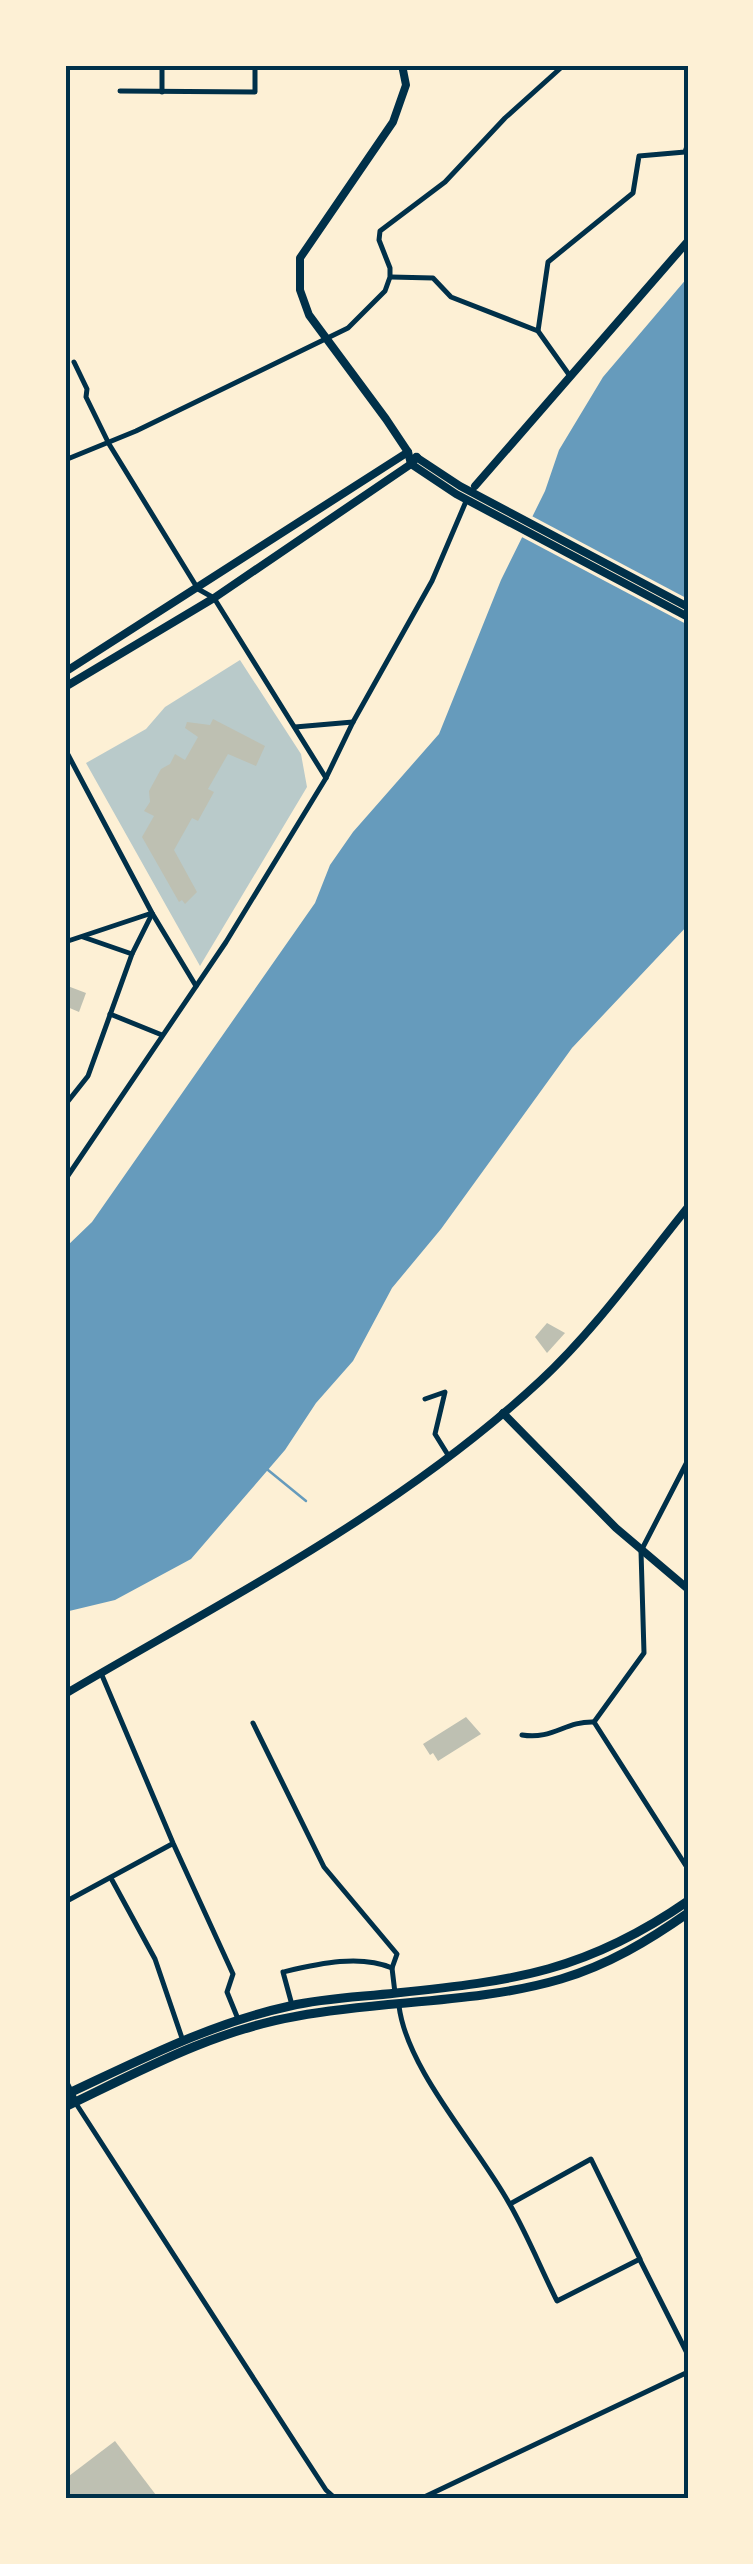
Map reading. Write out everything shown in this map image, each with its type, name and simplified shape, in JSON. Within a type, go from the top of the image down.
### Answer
[{"type":"main road","points":[[402,65],[406,84],[401,107],[300,258],[300,290],[309,315],[412,458],[458,490],[688,618]]},
{"type":"main road","points":[[475,486],[688,241]]},
{"type":"main road","points":[[65,672],[412,458]]},
{"type":"main road","points":[[65,688],[214,598],[412,458]]},
{"type":"main road","points":[[458,490],[688,607]]},
{"type":"main road","points":[[65,1694],[408,1490],[450,1458],[556,1364],[688,1208]]},
{"type":"main road","points":[[503,1413],[641,1551],[688,1589]]},
{"type":"main road","points":[[69,2099],[204,2042],[251,2027],[558,1968],[625,1942],[688,1902]]},
{"type":"main road","points":[[69,2099],[183,2040],[238,2019],[292,2005],[516,1988],[559,1980],[631,1951],[688,1913]]},
{"type":"main road","points":[[65,2082],[69,2099]]},
{"type":"street","points":[[162,65],[162,92]]},
{"type":"street","points":[[120,92],[255,92],[255,65]]},
{"type":"street","points":[[65,460],[109,444],[348,328],[385,291],[390,277],[378,240],[380,231],[445,182],[504,118],[564,65]]},
{"type":"street","points":[[538,332],[548,262],[633,193],[639,156],[685,152],[688,144]]},
{"type":"street","points":[[390,277],[433,278],[451,297],[538,332],[572,377]]},
{"type":"street","points":[[74,362],[109,444],[198,589],[214,598],[326,778]]},
{"type":"street","points":[[65,1180],[196,986],[326,778],[432,581],[475,486]]},
{"type":"street","points":[[294,728],[354,722]]},
{"type":"street","points":[[65,749],[196,986]]},
{"type":"street","points":[[65,942],[152,912]]},
{"type":"street","points":[[65,1105],[88,1076],[132,954],[152,912]]},
{"type":"street","points":[[82,937],[132,954]]},
{"type":"street","points":[[110,1014],[162,1036]]},
{"type":"street","points":[[426,1399],[445,1392],[435,1434],[450,1458]]},
{"type":"street","points":[[594,1722],[644,1654],[641,1551],[688,1460]]},
{"type":"street","points":[[100,1673],[233,1974],[227,1992],[238,2019]]},
{"type":"street","points":[[522,1735],[540,1738],[580,1722],[594,1722]]},
{"type":"street","points":[[594,1722],[688,1869]]},
{"type":"street","points":[[253,1723],[324,1867],[393,1947],[396,1954],[392,1968],[403,2030],[426,2074],[510,2204],[557,2302],[640,2258]]},
{"type":"street","points":[[65,1902],[112,1880],[173,1843]]},
{"type":"street","points":[[112,1880],[154,1959],[183,2040]]},
{"type":"street","points":[[292,2005],[283,1972],[353,1960],[379,1962],[392,1968]]},
{"type":"street","points":[[69,2099],[326,2490],[336,2499]]},
{"type":"street","points":[[510,2204],[591,2160],[688,2356]]},
{"type":"street","points":[[420,2499],[688,2372]]},
{"type":"shaded area","points":[[240,660],[301,754],[307,787],[200,966],[86,763],[146,729],[165,707]]},
{"type":"water","points":[[688,277],[688,925],[572,1048],[441,1229],[392,1288],[353,1361],[316,1403],[285,1450],[191,1559],[115,1600],[65,1612],[65,1248],[92,1222],[315,903],[330,865],[353,832],[439,734],[501,580],[545,491],[559,450],[603,377]]},
{"type":"pier","points":[[528,514],[688,599],[688,625],[518,535]]},
{"type":"building","points":[[213,719],[265,746],[256,766],[228,754],[208,789],[214,792],[198,821],[192,818],[174,850],[197,892],[185,904],[179,902],[142,837],[154,816],[144,811],[161,769],[170,764],[175,754],[185,760],[198,737],[185,728],[187,722],[210,725]]},
{"type":"building","points":[[65,985],[86,993],[79,1012],[65,1006]]},
{"type":"building","points":[[547,1323],[565,1333],[547,1353],[535,1337]]},
{"type":"building","points":[[466,1717],[481,1734],[438,1761],[433,1753],[430,1755],[423,1744]]},
{"type":"building","points":[[115,2441],[159,2499],[65,2499],[65,2479]]},
{"type":"waterway","points":[[268,1470],[306,1501]]}]
